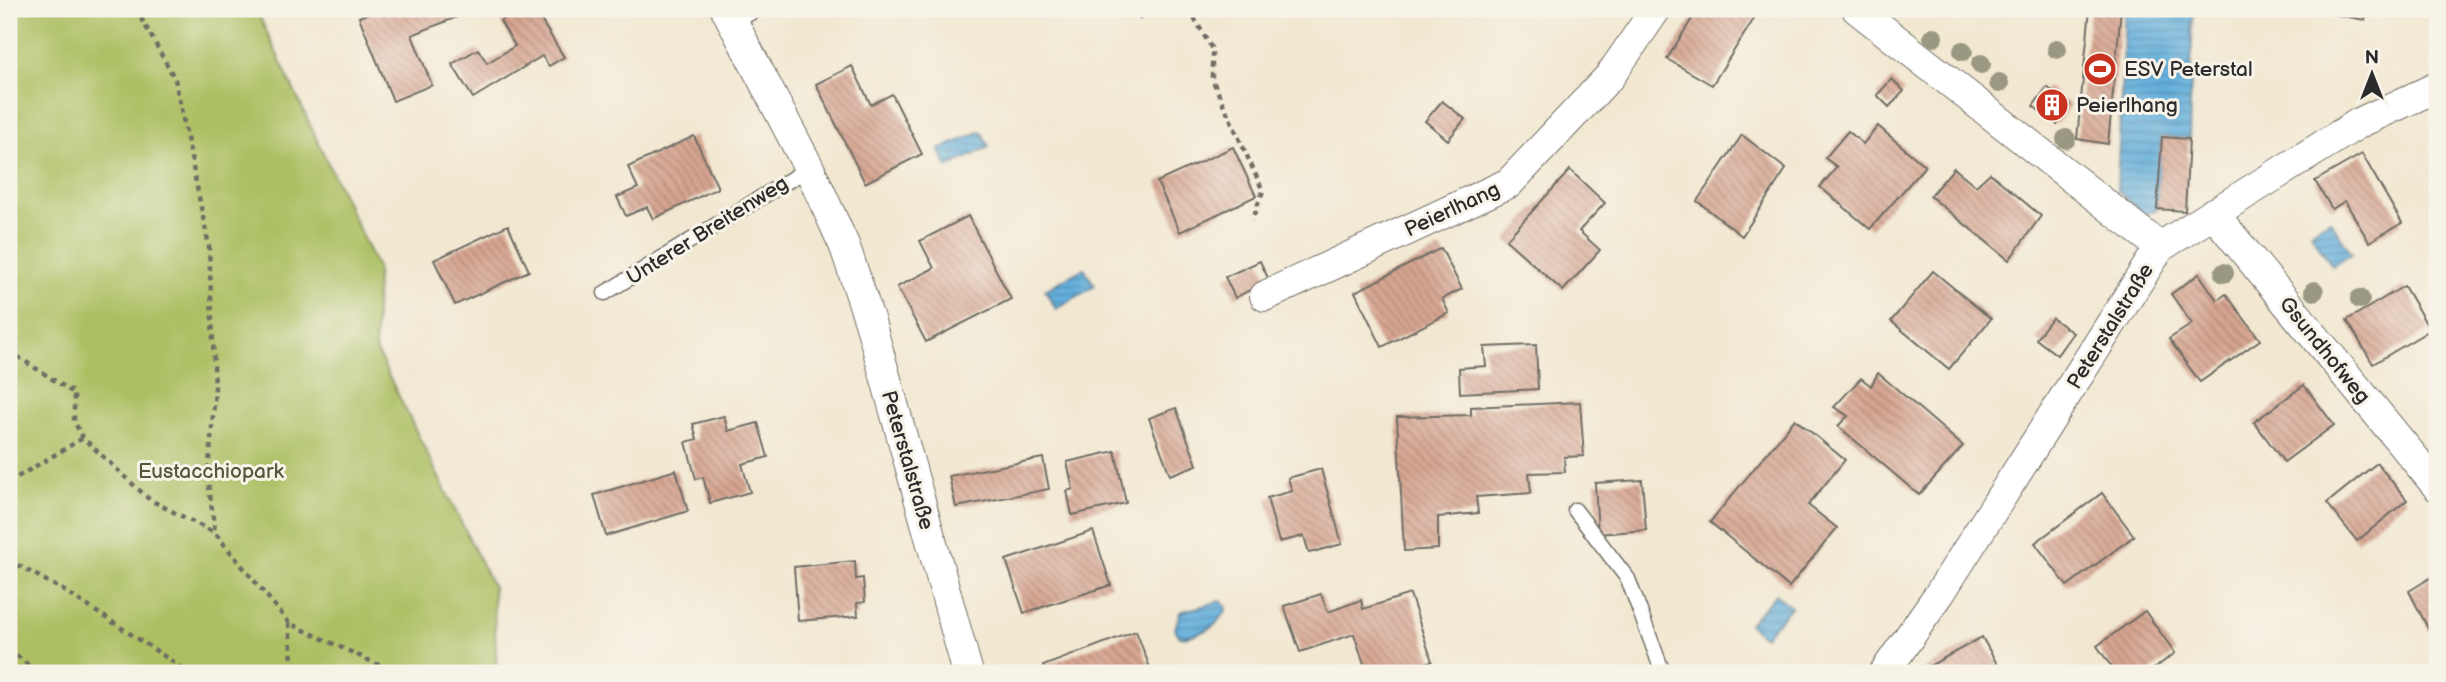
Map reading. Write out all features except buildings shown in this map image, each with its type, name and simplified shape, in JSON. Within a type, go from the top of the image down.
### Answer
[{"type":"street","name":"Peierlhang","points":[[1265,296],[1509,183],[1609,76],[1656,9]]},
{"type":"street","points":[[1857,9],[2160,247]]},
{"type":"street","name":"Unterer Breitenweg","points":[[739,14],[845,247]]},
{"type":"street","name":"Peterstalstraße","points":[[1884,673],[1940,593],[2160,247],[2359,123],[2437,87]]},
{"type":"street","name":"Gsundhofweg","points":[[2213,213],[2437,486]]},
{"type":"street","name":"Peterstalstraße","points":[[845,247],[870,322],[968,673]]},
{"type":"lane","name":"Unterer Breitenweg","points":[[605,293],[809,168]]},
{"type":"lane","points":[[1574,510],[1628,579],[1663,673]]},
{"type":"path","points":[[136,9],[175,79],[209,246],[215,390],[208,478],[215,533]]},
{"type":"path","points":[[1189,9],[1212,49],[1212,79],[1263,191],[1252,220]]},
{"type":"path","points":[[9,351],[74,393],[74,421],[83,438],[150,500],[215,533],[289,622],[396,673]]},
{"type":"path","points":[[9,482],[83,438]]},
{"type":"path","points":[[9,560],[68,593],[190,673]]},
{"type":"path","points":[[289,622],[293,673]]},
{"type":"path","points":[[9,649],[38,673]]},
{"type":"green space","name":"Eustacchiopark","points":[[9,9],[256,9],[377,268],[375,348],[493,587],[497,673],[9,673]]},
{"type":"water","points":[[2125,9],[2193,9],[2189,139],[2162,138],[2157,209],[2144,215],[2117,190]]},
{"type":"water","points":[[981,131],[989,147],[948,167],[939,150]]},
{"type":"water","points":[[2330,220],[2352,254],[2332,266],[2310,232]]},
{"type":"water","points":[[1084,268],[1095,286],[1056,309],[1045,290]]},
{"type":"water","points":[[1776,594],[1791,607],[1764,637],[1749,624]]},
{"type":"water","points":[[1221,601],[1227,608],[1214,625],[1202,632],[1180,637],[1175,629],[1180,612]]},
{"type":"place","name":"ESV Peterstal","points":[[2100,69]]},
{"type":"place","name":"Peierlhang","points":[[2052,105]]}]
